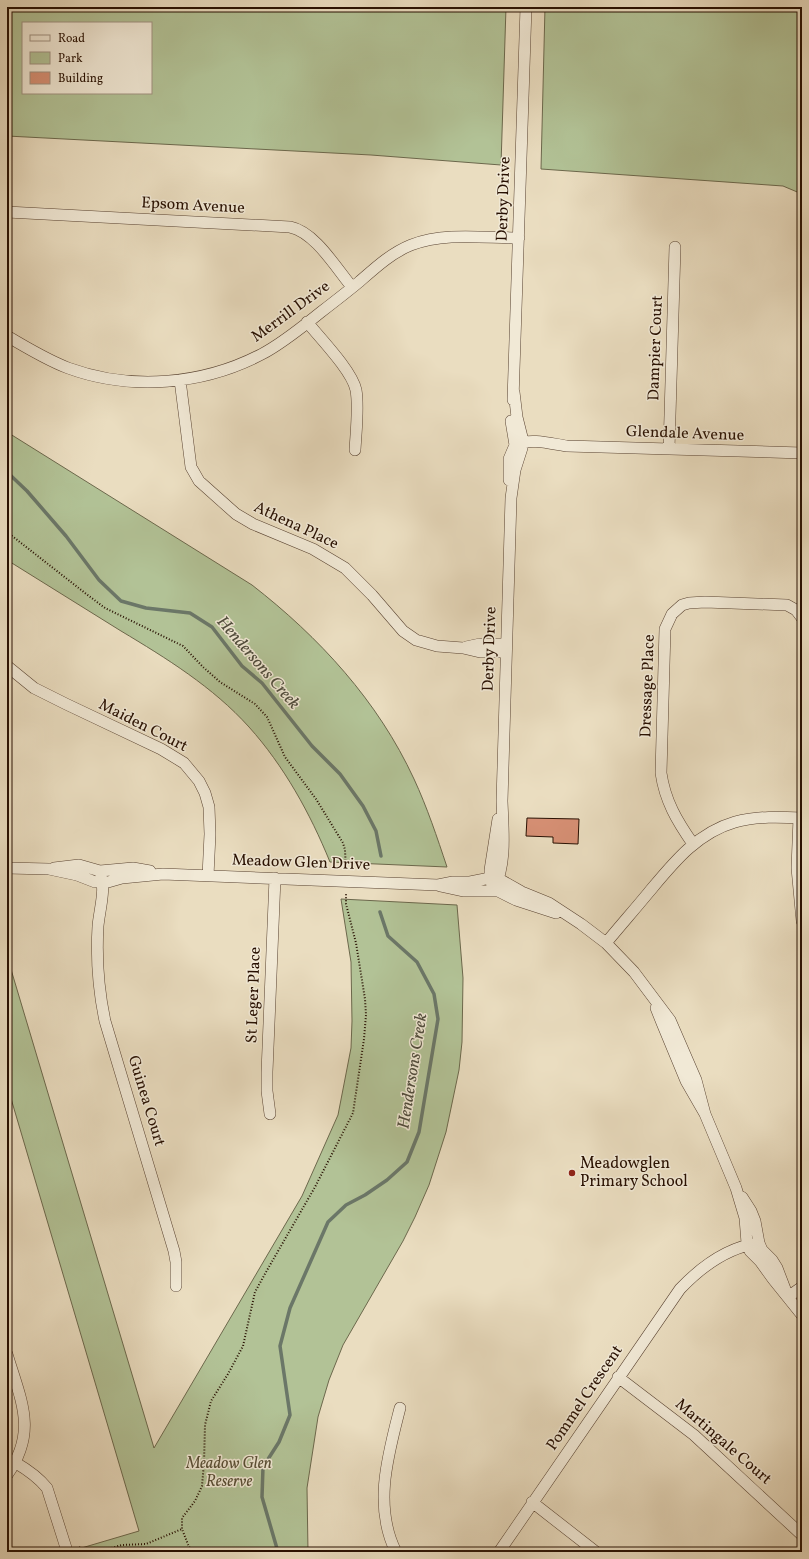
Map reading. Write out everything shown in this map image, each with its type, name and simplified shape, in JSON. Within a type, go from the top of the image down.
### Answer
[{"type":"street","name":"Derby Drive","points":[[494,890],[495,878],[493,845],[502,801],[511,498],[520,445],[514,392],[526,7]]},
{"type":"street","name":"Epsom Avenue","points":[[7,212],[297,228],[315,242],[352,287]]},
{"type":"street","name":"Merrill Drive","points":[[7,336],[48,360],[86,374],[131,382],[180,380],[202,376],[223,371],[256,357],[280,343],[382,263],[409,246],[422,241],[438,238],[519,238]]},
{"type":"street","name":"Dampier Court","points":[[669,449],[675,247]]},
{"type":"street","points":[[307,322],[347,371],[353,381],[356,390],[355,450]]},
{"type":"street","name":"Athena Place","points":[[180,380],[191,467],[199,482],[244,520],[313,549],[345,568],[386,610],[396,625],[416,640],[437,646],[463,648],[480,652],[506,648]]},
{"type":"street","name":"Glendale Avenue","points":[[520,445],[802,453]]},
{"type":"street","name":"Dressage Place","points":[[693,844],[671,810],[661,773],[665,629],[668,620],[682,605],[697,602],[787,605],[796,610],[802,618]]},
{"type":"street","name":"Maiden Court","points":[[7,666],[34,688],[161,749],[184,763],[199,781],[205,793],[209,807],[210,827],[208,876]]},
{"type":"street","points":[[606,943],[674,862],[693,844],[711,832],[735,822],[761,818],[800,818],[798,875],[802,921]]},
{"type":"street","name":"Meadow Glen Drive","points":[[49,869],[68,865],[79,865],[100,871],[133,868],[163,874]]},
{"type":"street","name":"Meadow Glen Drive","points":[[7,868],[49,869],[99,882],[163,874],[438,885],[463,891],[494,890],[524,904],[568,916]]},
{"type":"street","name":"Guinea Court","points":[[100,871],[99,882],[102,907],[98,924],[98,987],[105,1021],[174,1251],[177,1266],[176,1286]]},
{"type":"street","name":"St Leger Place","points":[[270,1114],[267,1091],[267,1072],[275,878]]},
{"type":"street","name":"Meadow Glen Drive","points":[[438,885],[495,878],[522,892],[549,903],[606,943],[634,972],[670,1020],[676,1031],[696,1080],[705,1114],[736,1188],[745,1218],[748,1248],[802,1315]]},
{"type":"street","name":"Meadow Glen Drive","points":[[736,1188],[751,1211],[755,1221],[759,1243],[777,1268],[788,1297]]},
{"type":"street","name":"Pommel Crescent","points":[[499,1552],[676,1294],[688,1281],[704,1268],[759,1243]]},
{"type":"street","points":[[788,1297],[802,1287]]},
{"type":"street","points":[[7,1354],[25,1418],[23,1443],[16,1463],[7,1475]]},
{"type":"street","name":"Martingale Court","points":[[618,1377],[694,1435],[802,1536]]},
{"type":"street","points":[[396,1552],[387,1531],[384,1515],[384,1497],[389,1453],[400,1408]]},
{"type":"street","points":[[16,1463],[41,1480],[46,1488],[51,1499],[67,1551]]},
{"type":"street","points":[[532,1502],[596,1552]]},
{"type":"path","points":[[7,532],[72,584],[105,608],[183,646],[220,682],[255,704],[267,717],[285,757],[316,799],[343,843],[345,850],[346,904],[356,943],[365,999],[366,1015],[366,1029],[353,1113],[315,1187],[255,1292],[248,1330],[243,1346],[211,1401],[205,1425],[202,1486],[195,1501],[182,1518],[182,1529],[190,1548],[194,1552]]},
{"type":"path","points":[[97,1552],[117,1546],[150,1543],[182,1529]]},
{"type":"path","points":[[79,1547],[84,1550],[83,1552]]},
{"type":"green space","points":[[7,7],[506,7],[501,165],[371,155],[7,136]]},
{"type":"green space","points":[[545,7],[802,7],[802,194],[783,186],[541,169]]},
{"type":"green space","points":[[7,432],[252,585],[301,626],[345,672],[383,723],[414,779],[436,833],[447,867],[330,862],[305,808],[285,774],[262,742],[235,712],[205,686],[172,663],[7,560]]},
{"type":"green space","name":"Meadow Glen Reserve","points":[[341,899],[457,905],[463,978],[462,1042],[459,1070],[446,1132],[429,1185],[403,1241],[343,1345],[329,1380],[318,1417],[307,1488],[308,1552],[68,1552],[139,1531],[7,1085],[7,956],[154,1448],[302,1196],[338,1115],[351,1048],[352,1021],[351,962]]},
{"type":"building","points":[[527,818],[579,819],[578,844],[553,843],[553,837],[526,836]]},
{"type":"waterway","name":"Hendersons Creek","points":[[7,472],[27,491],[66,536],[99,580],[121,601],[146,608],[190,613],[212,627],[242,666],[262,683],[312,746],[340,774],[363,806],[376,831],[381,856]]},
{"type":"waterway","name":"Hendersons Creek","points":[[278,1552],[262,1497],[263,1467],[279,1442],[290,1415],[280,1346],[290,1308],[328,1222],[346,1205],[365,1195],[387,1180],[407,1162],[419,1132],[438,1019],[434,994],[417,962],[388,936],[380,912]]},
{"type":"place","name":"Meadowglen Primary School","points":[[572,1173]]}]
